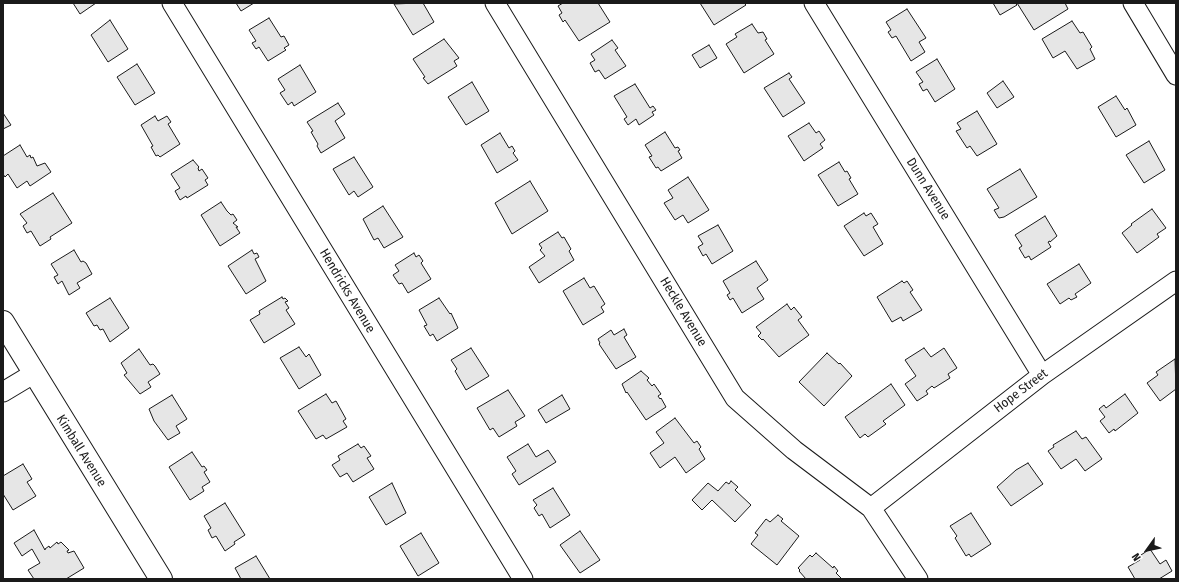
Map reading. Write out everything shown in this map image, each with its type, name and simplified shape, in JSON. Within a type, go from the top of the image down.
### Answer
[{"type":"main road","name":"Kimball Avenue","points":[[3,322],[33,374],[161,579]]},
{"type":"street","name":"Hendricks Avenue","points":[[172,3],[523,579]]},
{"type":"street","name":"Heckle Avenue","points":[[495,3],[735,398],[794,450],[871,508],[918,579]]},
{"type":"street","name":"Dunn Avenue","points":[[814,3],[1042,375]]},
{"type":"street","points":[[1133,3],[1176,75]]},
{"type":"street","name":"Hope Street","points":[[871,508],[1042,375],[1176,281]]},
{"type":"street","points":[[3,392],[33,374]]},
{"type":"building","points":[[73,3],[96,3],[80,14]]},
{"type":"building","points":[[236,3],[254,3],[241,11]]},
{"type":"building","points":[[423,3],[434,22],[413,35],[394,4]]},
{"type":"building","points":[[563,3],[598,3],[610,22],[579,41],[565,20],[563,22],[559,15],[562,13],[558,6]]},
{"type":"building","points":[[700,3],[744,3],[746,5],[714,25]]},
{"type":"building","points":[[993,3],[1015,3],[1017,5],[1000,15]]},
{"type":"building","points":[[1017,3],[1065,3],[1068,9],[1034,30]]},
{"type":"building","points":[[907,9],[926,38],[919,42],[925,52],[911,61],[896,36],[892,38],[888,32],[891,30],[886,22]]},
{"type":"building","points":[[269,18],[281,37],[284,36],[289,45],[284,48],[286,50],[268,61],[259,47],[256,49],[252,43],[256,41],[249,30]]},
{"type":"building","points":[[110,20],[128,49],[108,62],[91,35]]},
{"type":"building","points":[[1072,21],[1080,33],[1083,32],[1092,47],[1090,49],[1095,59],[1077,69],[1065,51],[1053,58],[1042,39]]},
{"type":"building","points":[[752,24],[758,33],[763,32],[767,39],[765,40],[774,54],[744,73],[726,44],[737,37],[735,34]]},
{"type":"building","points":[[444,39],[459,58],[454,61],[457,66],[428,84],[423,78],[425,77],[413,59]]},
{"type":"building","points":[[612,40],[618,48],[615,50],[626,66],[605,79],[599,70],[595,72],[590,63],[595,60],[591,54]]},
{"type":"building","points":[[709,45],[717,58],[700,68],[692,55]]},
{"type":"building","points":[[937,59],[955,89],[935,102],[927,89],[923,91],[919,84],[923,82],[916,72]]},
{"type":"building","points":[[137,64],[155,93],[135,105],[117,77]]},
{"type":"building","points":[[300,65],[316,92],[294,106],[292,102],[288,105],[280,93],[285,90],[278,79]]},
{"type":"building","points":[[789,73],[792,77],[789,79],[805,103],[783,117],[764,88]]},
{"type":"building","points":[[1003,81],[1014,97],[997,108],[987,93]]},
{"type":"building","points":[[472,82],[489,111],[466,125],[448,97]]},
{"type":"building","points":[[635,84],[650,108],[653,106],[656,110],[652,112],[654,115],[639,125],[636,119],[628,125],[624,119],[627,117],[614,96]]},
{"type":"building","points":[[1116,96],[1125,110],[1127,108],[1136,125],[1116,137],[1098,107]]},
{"type":"building","points":[[338,103],[345,114],[335,121],[345,138],[321,153],[311,132],[313,131],[307,122]]},
{"type":"building","points":[[977,111],[997,144],[977,156],[970,146],[967,148],[956,131],[961,129],[957,123]]},
{"type":"building","points":[[3,113],[11,125],[3,129]]},
{"type":"building","points":[[155,116],[158,121],[167,116],[171,122],[168,124],[180,144],[160,157],[158,155],[156,156],[151,147],[153,146],[141,125]]},
{"type":"building","points":[[809,123],[816,133],[819,131],[825,140],[820,144],[823,148],[804,161],[788,136]]},
{"type":"building","points":[[665,132],[675,148],[678,147],[680,150],[678,151],[682,158],[661,171],[658,167],[656,168],[649,157],[652,156],[645,145]]},
{"type":"building","points":[[500,133],[509,148],[512,146],[515,151],[513,153],[518,160],[497,173],[481,145]]},
{"type":"building","points":[[1149,141],[1165,170],[1144,183],[1126,155]]},
{"type":"building","points":[[20,145],[27,157],[30,155],[31,158],[33,157],[37,166],[45,163],[51,172],[30,186],[27,181],[17,188],[8,174],[5,177],[3,174],[3,156]]},
{"type":"building","points":[[354,157],[373,187],[358,197],[354,191],[349,195],[333,169]]},
{"type":"building","points":[[193,160],[199,167],[199,171],[202,169],[208,178],[205,180],[208,185],[187,198],[186,196],[180,200],[175,191],[180,188],[171,174]]},
{"type":"building","points":[[839,162],[845,172],[847,171],[851,178],[849,179],[858,194],[838,206],[818,175]]},
{"type":"building","points":[[1020,169],[1037,197],[1004,217],[999,218],[994,210],[999,208],[987,189]]},
{"type":"building","points":[[688,177],[709,210],[688,223],[683,215],[675,220],[664,203],[673,198],[668,190]]},
{"type":"building","points":[[530,181],[548,211],[512,234],[495,203]]},
{"type":"building","points":[[53,193],[72,223],[50,237],[51,239],[40,246],[31,231],[27,233],[23,226],[27,223],[20,214]]},
{"type":"building","points":[[221,202],[227,211],[231,215],[233,214],[237,220],[233,223],[238,227],[236,227],[240,233],[220,246],[201,215]]},
{"type":"building","points":[[383,206],[403,237],[384,248],[378,238],[374,240],[363,219]]},
{"type":"building","points":[[1152,209],[1166,228],[1157,234],[1159,237],[1137,253],[1122,233],[1132,225],[1131,224]]},
{"type":"building","points":[[864,213],[866,216],[871,213],[878,224],[873,227],[883,244],[864,256],[844,226]]},
{"type":"building","points":[[1045,216],[1057,236],[1048,242],[1051,247],[1031,260],[1029,256],[1025,258],[1019,248],[1022,246],[1015,235]]},
{"type":"building","points":[[718,225],[733,251],[712,264],[706,254],[703,256],[698,247],[703,244],[698,236]]},
{"type":"building","points":[[558,232],[562,238],[564,237],[571,249],[569,251],[574,260],[539,283],[529,267],[545,256],[540,250],[542,248],[539,244]]},
{"type":"building","points":[[74,250],[81,262],[83,261],[86,263],[92,274],[77,283],[80,288],[69,295],[62,281],[58,284],[54,277],[58,275],[51,264]]},
{"type":"building","points":[[252,250],[254,254],[257,253],[259,257],[255,259],[266,281],[246,294],[228,266]]},
{"type":"building","points":[[414,253],[416,257],[419,255],[423,261],[421,263],[431,279],[408,293],[402,283],[399,284],[393,275],[399,271],[395,265]]},
{"type":"building","points":[[756,261],[768,280],[757,288],[764,299],[742,313],[733,298],[730,300],[727,295],[730,293],[723,281]]},
{"type":"building","points":[[1079,264],[1091,283],[1075,294],[1077,297],[1071,300],[1069,298],[1060,304],[1047,284]]},
{"type":"building","points":[[584,278],[590,288],[594,286],[605,304],[601,307],[604,312],[583,325],[563,291]]},
{"type":"building","points":[[902,281],[904,283],[907,281],[913,290],[910,292],[922,310],[903,321],[901,317],[892,322],[877,297]]},
{"type":"building","points":[[282,297],[288,301],[285,302],[289,308],[286,310],[295,324],[264,343],[250,320],[260,314],[259,311]]},
{"type":"building","points":[[110,298],[129,328],[110,342],[103,329],[100,330],[97,325],[94,326],[86,313]]},
{"type":"building","points":[[439,298],[450,314],[451,313],[458,328],[437,341],[433,334],[430,336],[424,326],[427,325],[419,310]]},
{"type":"building","points":[[787,304],[791,310],[794,307],[802,317],[798,320],[809,335],[779,357],[763,339],[762,340],[758,336],[761,333],[756,327]]},
{"type":"building","points":[[624,329],[627,335],[624,337],[636,357],[616,369],[599,344],[598,339],[611,330],[614,335]]},
{"type":"building","points":[[299,347],[306,357],[309,354],[321,375],[299,389],[280,358]]},
{"type":"building","points":[[471,348],[489,376],[466,390],[455,371],[457,369],[451,360]]},
{"type":"building","points":[[924,348],[931,357],[944,348],[957,368],[948,374],[950,378],[934,388],[932,386],[926,391],[928,394],[917,401],[905,384],[916,376],[905,360]]},
{"type":"building","points":[[139,349],[150,365],[153,364],[160,374],[148,382],[151,387],[140,394],[124,375],[127,373],[121,363]]},
{"type":"building","points":[[827,353],[839,364],[840,363],[852,376],[824,406],[799,382]]},
{"type":"building","points":[[1175,359],[1176,389],[1160,401],[1147,383],[1158,375],[1156,372]]},
{"type":"building","points":[[641,371],[649,378],[647,380],[652,386],[654,384],[661,394],[658,396],[660,399],[661,398],[666,407],[646,420],[627,392],[626,393],[622,384]]},
{"type":"building","points":[[891,384],[905,405],[883,421],[886,424],[868,437],[865,434],[860,438],[845,417]]},
{"type":"building","points":[[508,390],[525,416],[515,422],[517,426],[499,437],[493,428],[490,430],[477,408]]},
{"type":"building","points":[[326,394],[332,403],[336,401],[346,419],[343,421],[347,427],[326,439],[323,435],[316,439],[298,411]]},
{"type":"building","points":[[1125,394],[1138,413],[1115,431],[1114,429],[1109,433],[1100,421],[1105,417],[1099,409],[1104,405],[1106,408]]},
{"type":"building","points":[[172,395],[187,419],[176,426],[180,433],[168,440],[154,421],[149,409]]},
{"type":"building","points":[[562,395],[570,409],[546,423],[538,410]]},
{"type":"building","points":[[675,418],[694,443],[697,441],[701,447],[699,449],[705,459],[686,473],[675,457],[660,468],[650,453],[664,443],[656,432]]},
{"type":"building","points":[[1076,431],[1082,439],[1086,437],[1102,459],[1085,471],[1076,459],[1061,469],[1048,451],[1054,447],[1053,445]]},
{"type":"building","points":[[358,444],[361,448],[364,446],[371,456],[367,458],[374,469],[353,482],[347,473],[340,477],[332,465],[340,460],[338,456]]},
{"type":"building","points":[[528,444],[536,457],[548,450],[556,462],[519,485],[512,474],[516,471],[507,457]]},
{"type":"building","points":[[192,452],[202,467],[204,466],[207,470],[204,472],[210,482],[202,487],[204,491],[190,500],[169,467]]},
{"type":"building","points":[[1028,463],[1043,484],[1011,506],[997,487],[1016,470]]},
{"type":"building","points":[[23,464],[32,479],[27,482],[36,496],[13,510],[3,494],[3,476]]},
{"type":"building","points":[[731,481],[738,487],[735,490],[751,505],[735,522],[712,500],[702,510],[692,500],[708,483],[718,491],[726,482],[729,484]]},
{"type":"building","points":[[392,483],[406,513],[386,525],[369,497]]},
{"type":"building","points":[[553,488],[570,515],[550,528],[542,514],[539,516],[534,508],[537,505],[533,500]]},
{"type":"building","points":[[225,503],[245,535],[234,542],[235,544],[225,551],[216,536],[212,538],[208,530],[211,528],[204,516]]},
{"type":"building","points":[[971,513],[991,544],[971,557],[969,554],[966,556],[955,538],[957,536],[950,526]]},
{"type":"building","points":[[778,515],[783,519],[781,521],[799,536],[777,565],[751,544],[758,535],[755,533],[766,519],[770,522]]},
{"type":"building","points":[[34,530],[45,550],[57,542],[58,544],[61,542],[69,550],[67,551],[68,553],[74,551],[84,568],[66,579],[34,579],[28,570],[40,563],[32,549],[22,556],[14,543]]},
{"type":"building","points":[[580,531],[600,560],[580,573],[560,545]]},
{"type":"building","points":[[421,533],[439,563],[418,576],[400,546]]},
{"type":"building","points":[[1150,549],[1160,564],[1166,560],[1172,571],[1159,579],[1135,579],[1128,567],[1140,560],[1138,557]]},
{"type":"building","points":[[816,553],[833,568],[834,566],[838,571],[836,573],[842,579],[806,579],[798,568],[810,555],[812,557]]},
{"type":"building","points":[[256,556],[270,579],[241,579],[235,568]]}]
